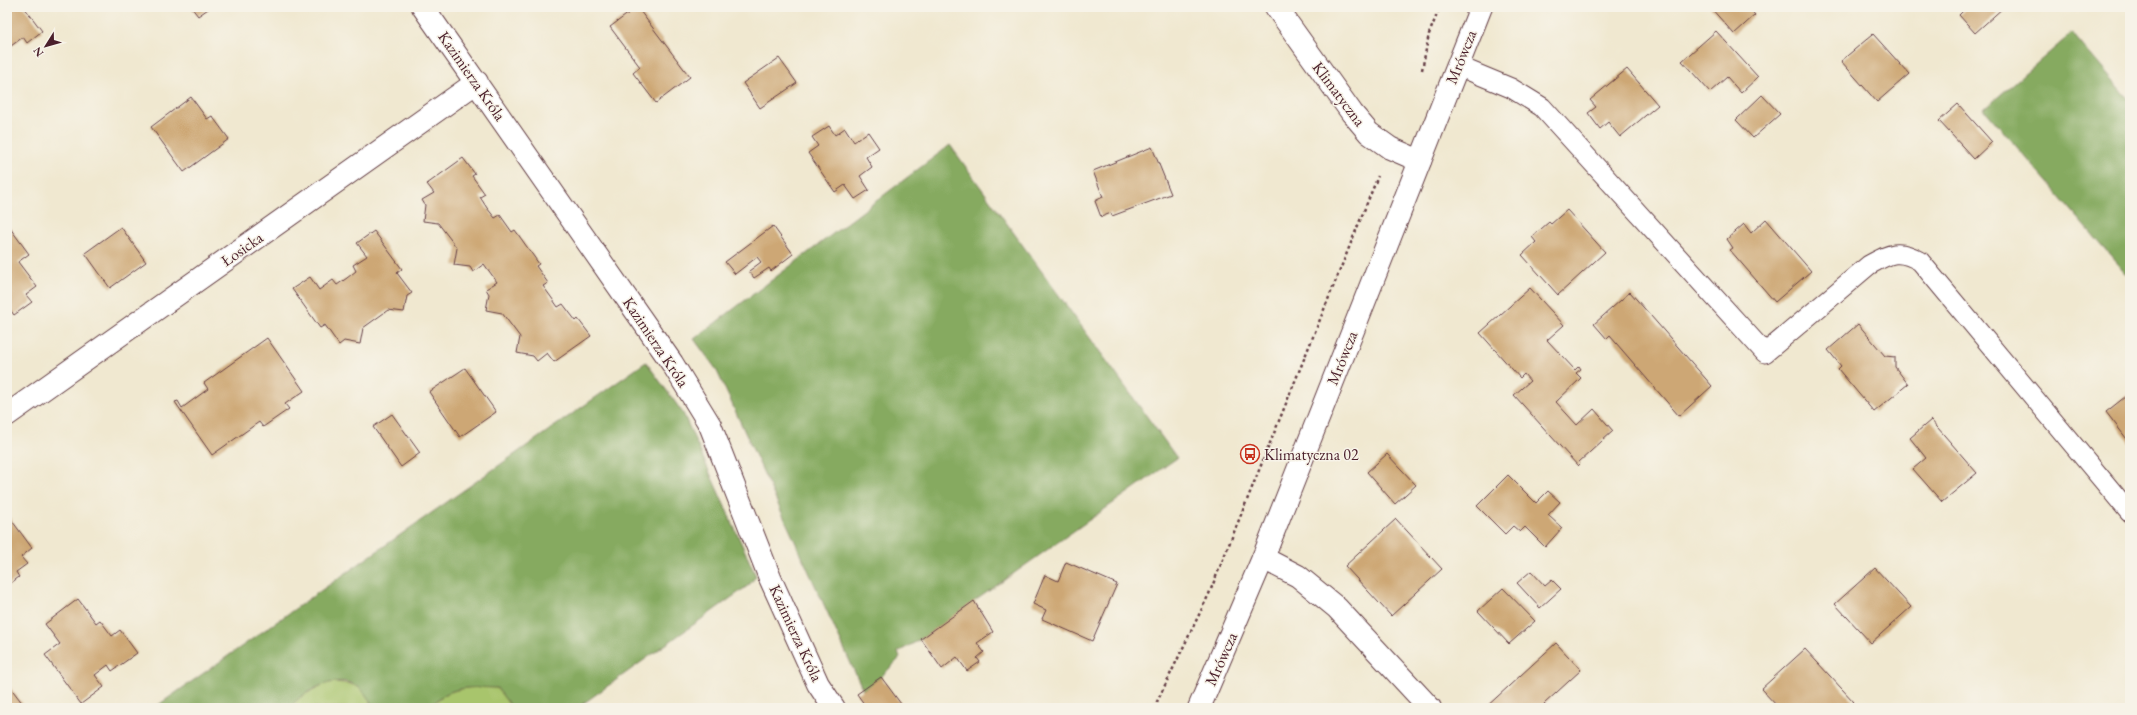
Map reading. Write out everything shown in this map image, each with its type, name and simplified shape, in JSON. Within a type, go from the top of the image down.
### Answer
[{"type":"street","name":"Kazimierza Króla","points":[[423,7],[477,82],[672,363],[710,425],[770,578],[818,684],[834,708]]},
{"type":"street","name":"Klimatyczna","points":[[1276,7],[1352,114],[1369,133],[1390,148],[1420,161]]},
{"type":"street","name":"Mrówcza","points":[[1199,708],[1263,558],[1481,7]]},
{"type":"street","name":"Łosicka","points":[[7,416],[477,82]]},
{"type":"street","points":[[1263,558],[1298,576],[1337,608],[1430,708]]},
{"type":"lane","points":[[1458,66],[1511,88],[1542,107],[1765,353],[1869,265],[1885,256],[1898,252],[1910,255],[1920,261],[2130,513]]},
{"type":"path","points":[[1421,77],[1429,34],[1440,7]]},
{"type":"path","points":[[1154,708],[1209,594],[1390,148]]},
{"type":"green space","points":[[2072,33],[2130,101],[2130,278],[1984,109]]},
{"type":"green space","points":[[950,145],[1177,458],[921,639],[898,652],[900,658],[881,677],[863,690],[716,369],[694,339]]},
{"type":"green space","points":[[646,362],[683,413],[756,576],[749,585],[577,708],[512,708],[497,688],[478,687],[452,691],[436,700],[430,708],[373,708],[370,701],[360,688],[353,684],[337,682],[328,683],[310,691],[302,696],[290,708],[154,708]]},
{"type":"green space","points":[[328,682],[344,683],[356,686],[365,694],[373,708],[290,708],[296,699]]},
{"type":"green space","points":[[475,687],[497,688],[512,708],[430,708],[439,698],[450,692]]},
{"type":"building","points":[[7,7],[24,7],[42,31],[27,43],[23,37],[7,49]]},
{"type":"building","points":[[191,7],[211,7],[198,16]]},
{"type":"building","points":[[637,7],[690,77],[656,103],[633,73],[640,67],[610,27]]},
{"type":"building","points":[[1710,7],[1748,7],[1755,15],[1734,34]]},
{"type":"building","points":[[1967,7],[2004,7],[1975,33],[1959,15]]},
{"type":"building","points":[[1716,31],[1758,77],[1741,93],[1727,77],[1710,92],[1682,61]]},
{"type":"building","points":[[1873,34],[1909,74],[1877,102],[1841,61]]},
{"type":"building","points":[[779,58],[797,83],[760,108],[743,83]]},
{"type":"building","points":[[1627,69],[1658,105],[1620,137],[1608,122],[1600,129],[1588,113],[1596,107],[1590,100]]},
{"type":"building","points":[[1762,95],[1780,114],[1753,138],[1736,120]]},
{"type":"building","points":[[191,97],[207,119],[212,116],[229,139],[184,172],[151,127]]},
{"type":"building","points":[[1958,104],[1992,142],[1974,159],[1939,121]]},
{"type":"building","points":[[829,126],[835,135],[845,128],[854,142],[868,132],[879,148],[866,157],[872,167],[860,176],[869,190],[855,199],[845,185],[835,192],[808,153],[818,146],[812,137]]},
{"type":"building","points":[[1152,147],[1171,194],[1112,216],[1111,213],[1101,217],[1095,201],[1103,197],[1093,171]]},
{"type":"building","points":[[463,158],[475,174],[472,176],[485,194],[480,197],[487,208],[495,218],[500,215],[512,232],[515,230],[539,264],[536,266],[548,283],[543,286],[558,307],[563,304],[576,321],[578,319],[591,336],[554,362],[547,353],[537,361],[533,356],[517,353],[520,337],[502,313],[486,310],[489,294],[486,289],[497,282],[484,264],[473,272],[470,267],[454,265],[457,248],[438,223],[423,221],[425,205],[422,200],[434,193],[427,184]]},
{"type":"building","points":[[1567,210],[1605,252],[1558,295],[1522,255],[1536,242],[1532,237],[1549,222],[1551,224]]},
{"type":"building","points":[[1766,219],[1811,271],[1775,302],[1730,250],[1733,248],[1727,239],[1744,224],[1751,233]]},
{"type":"building","points":[[7,224],[29,254],[18,262],[37,287],[26,295],[32,302],[14,315],[9,308],[7,309]]},
{"type":"building","points":[[773,226],[793,254],[771,271],[769,268],[754,278],[749,271],[761,262],[757,257],[735,274],[725,262]]},
{"type":"building","points":[[121,227],[146,262],[110,288],[85,253]]},
{"type":"building","points":[[374,231],[402,269],[397,273],[412,293],[407,296],[404,312],[388,310],[363,328],[360,344],[344,341],[339,345],[325,325],[320,328],[292,289],[310,277],[319,290],[333,280],[337,285],[347,278],[356,271],[353,265],[367,256],[357,243]]},
{"type":"building","points":[[1530,288],[1564,325],[1547,340],[1575,370],[1579,366],[1581,369],[1576,373],[1581,378],[1556,402],[1577,425],[1594,409],[1613,431],[1579,462],[1580,464],[1578,466],[1514,395],[1530,381],[1524,374],[1520,378],[1480,333]]},
{"type":"building","points":[[1630,292],[1712,386],[1679,416],[1610,336],[1607,339],[1594,324]]},
{"type":"building","points":[[1858,324],[1885,356],[1895,357],[1895,367],[1908,384],[1874,412],[1838,369],[1841,366],[1828,350]]},
{"type":"building","points":[[267,338],[304,391],[285,404],[289,409],[263,427],[259,422],[212,455],[175,402],[178,401],[182,408],[208,389],[204,383]]},
{"type":"building","points":[[465,368],[496,412],[460,437],[429,392]]},
{"type":"building","points":[[2130,393],[2130,443],[2106,412]]},
{"type":"building","points":[[392,414],[420,453],[401,467],[373,427]]},
{"type":"building","points":[[1931,420],[1977,473],[1942,502],[1913,469],[1926,458],[1910,438]]},
{"type":"building","points":[[1387,454],[1416,485],[1395,504],[1367,472]]},
{"type":"building","points":[[1508,475],[1536,503],[1548,491],[1560,502],[1548,515],[1562,528],[1545,547],[1525,527],[1520,532],[1513,526],[1505,534],[1477,506]]},
{"type":"building","points":[[7,514],[32,548],[21,557],[27,564],[16,572],[19,577],[7,586]]},
{"type":"building","points":[[1396,519],[1442,569],[1391,616],[1345,566]]},
{"type":"building","points":[[1066,562],[1117,584],[1092,641],[1042,619],[1046,610],[1033,604],[1045,575],[1058,581]]},
{"type":"building","points":[[1875,568],[1911,607],[1871,643],[1835,604]]},
{"type":"building","points":[[1531,571],[1545,586],[1552,580],[1561,589],[1540,608],[1517,583]]},
{"type":"building","points":[[1503,588],[1535,621],[1509,644],[1478,611]]},
{"type":"building","points":[[78,599],[96,623],[100,620],[112,636],[120,630],[137,653],[112,671],[108,665],[95,675],[104,687],[81,704],[45,655],[60,644],[45,624]]},
{"type":"building","points":[[974,601],[993,632],[977,643],[984,652],[977,658],[980,662],[967,671],[957,657],[942,669],[921,639]]},
{"type":"building","points":[[1556,643],[1581,670],[1544,704],[1547,708],[1485,708]]},
{"type":"building","points":[[1805,649],[1854,702],[1847,708],[1790,708],[1787,705],[1784,708],[1779,708],[1761,689]]},
{"type":"building","points":[[881,677],[904,708],[867,708],[857,694]]},
{"type":"building","points":[[7,683],[26,708],[7,708]]},
{"type":"place","name":"Klimatyczna 02","points":[[1250,454]]}]
